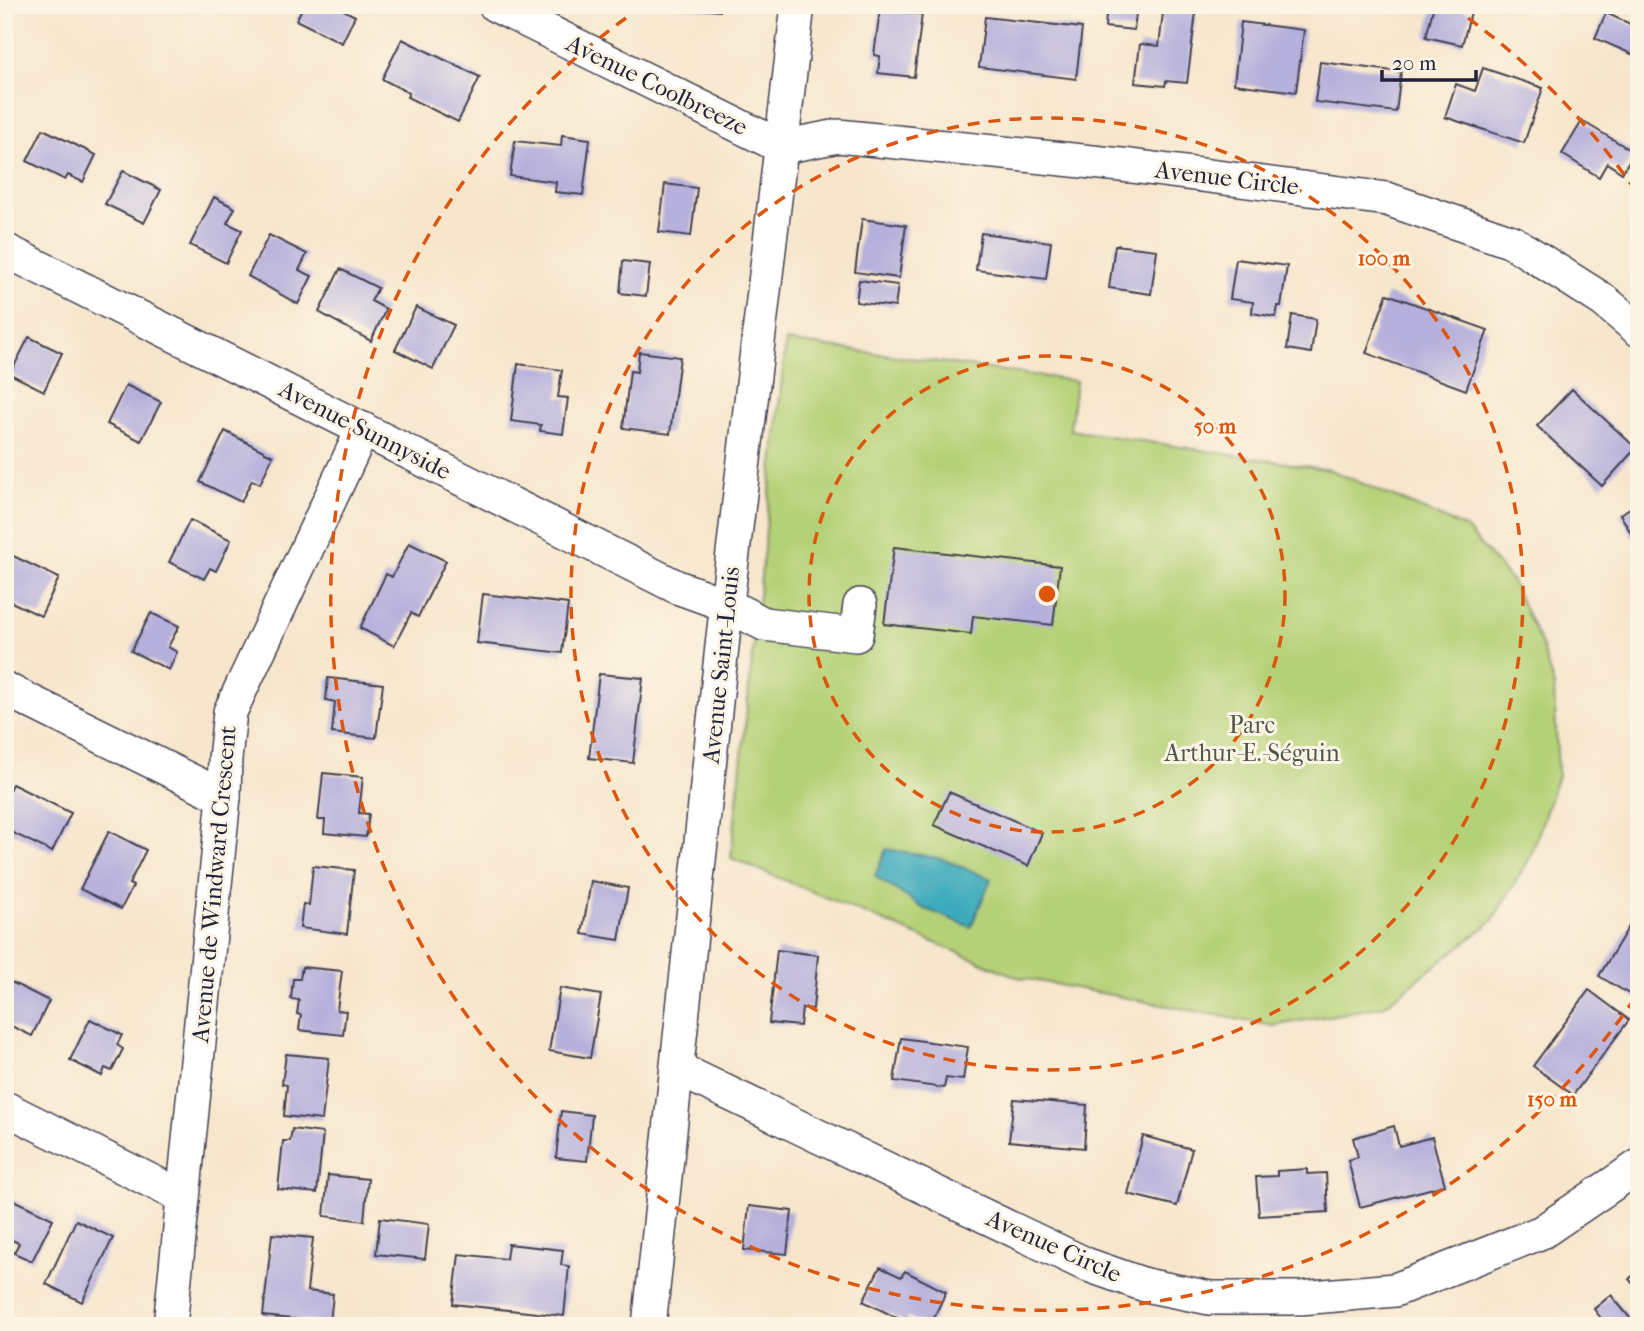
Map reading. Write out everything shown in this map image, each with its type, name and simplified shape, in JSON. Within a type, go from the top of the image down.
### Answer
[{"type":"street","name":"Avenue Coolbreeze","points":[[495,5],[782,146]]},
{"type":"street","name":"Avenue Saint-Louis","points":[[649,1326],[727,605],[798,5]]},
{"type":"street","name":"Avenue Circle","points":[[782,146],[838,135],[1130,166],[1387,200],[1512,242],[1603,300],[1639,330]]},
{"type":"street","name":"Avenue Sunnyside","points":[[5,250],[677,587],[727,605],[764,624],[856,635],[860,605]]},
{"type":"street","name":"Avenue de Windward Crescent","points":[[170,1326],[224,797],[230,712],[363,429]]},
{"type":"street","points":[[5,689],[224,797]]},
{"type":"street","name":"Avenue Circle","points":[[678,1069],[1085,1264],[1145,1284],[1210,1298],[1300,1298],[1395,1290],[1542,1232],[1639,1166]]},
{"type":"street","points":[[5,1108],[183,1197]]},
{"type":"green space","name":"Parc Arthur-E.-Séguin","points":[[786,341],[1076,381],[1070,430],[1331,470],[1466,528],[1511,580],[1541,644],[1554,687],[1558,775],[1531,856],[1492,921],[1384,1006],[1273,1026],[1017,977],[731,858]]},
{"type":"water","points":[[886,849],[943,859],[991,879],[971,927],[923,908],[875,876]]},
{"type":"building","points":[[304,5],[334,5],[355,16],[342,43],[296,20]]},
{"type":"building","points":[[680,5],[721,5],[720,11]]},
{"type":"building","points":[[1107,5],[1137,5],[1134,30],[1105,27]]},
{"type":"building","points":[[1164,5],[1197,5],[1187,83],[1166,81],[1165,86],[1135,83],[1140,44],[1159,46]]},
{"type":"building","points":[[1434,5],[1471,12],[1462,45],[1426,37]]},
{"type":"building","points":[[880,10],[922,14],[914,77],[878,73],[880,56],[874,55]]},
{"type":"building","points":[[1606,13],[1639,28],[1639,50],[1636,56],[1595,38]]},
{"type":"building","points":[[985,17],[1082,28],[1076,79],[979,67]]},
{"type":"building","points":[[1241,22],[1304,30],[1296,92],[1234,84]]},
{"type":"building","points":[[402,39],[480,77],[458,122],[407,97],[409,93],[382,79]]},
{"type":"building","points":[[1320,62],[1401,72],[1396,112],[1315,102]]},
{"type":"building","points":[[1483,68],[1543,88],[1524,143],[1445,117],[1456,84],[1475,91]]},
{"type":"building","points":[[1582,121],[1634,152],[1622,173],[1607,163],[1599,177],[1562,154]]},
{"type":"building","points":[[43,129],[96,155],[83,182],[68,175],[65,180],[27,161]]},
{"type":"building","points":[[562,135],[590,139],[583,195],[555,192],[556,182],[510,176],[515,141],[561,146]]},
{"type":"building","points":[[123,171],[161,190],[144,223],[105,204]]},
{"type":"building","points":[[665,184],[697,188],[691,236],[659,232]]},
{"type":"building","points":[[214,197],[235,208],[227,223],[242,230],[226,263],[190,245]]},
{"type":"building","points":[[862,219],[906,225],[899,278],[855,272]]},
{"type":"building","points":[[981,233],[1051,242],[1046,279],[976,270]]},
{"type":"building","points":[[269,235],[307,254],[299,270],[312,276],[298,304],[248,276]]},
{"type":"building","points":[[1115,245],[1157,250],[1151,294],[1109,288]]},
{"type":"building","points":[[1236,259],[1287,266],[1281,306],[1278,306],[1276,317],[1252,313],[1253,302],[1230,299]]},
{"type":"building","points":[[623,261],[650,264],[646,296],[620,293]]},
{"type":"building","points":[[340,269],[378,288],[371,301],[386,309],[371,341],[319,312]]},
{"type":"building","points":[[859,280],[898,285],[895,307],[856,302]]},
{"type":"building","points":[[1387,294],[1488,330],[1466,390],[1366,353]]},
{"type":"building","points":[[416,307],[454,325],[433,369],[395,350]]},
{"type":"building","points":[[1292,315],[1316,319],[1311,353],[1287,349]]},
{"type":"building","points":[[29,337],[62,353],[44,391],[10,374]]},
{"type":"building","points":[[639,352],[680,357],[670,434],[623,428],[630,371],[637,372]]},
{"type":"building","points":[[518,364],[562,370],[558,397],[568,398],[563,434],[540,431],[541,425],[511,421]]},
{"type":"building","points":[[126,385],[161,402],[141,441],[107,424]]},
{"type":"building","points":[[1572,389],[1636,448],[1602,486],[1537,426]]},
{"type":"building","points":[[225,431],[273,456],[260,484],[252,480],[241,502],[200,482]]},
{"type":"building","points":[[1639,503],[1639,547],[1620,514]]},
{"type":"building","points":[[190,520],[231,540],[216,571],[210,568],[204,579],[169,562]]},
{"type":"building","points":[[409,543],[446,561],[418,617],[411,613],[394,646],[360,628],[386,574],[392,577]]},
{"type":"building","points":[[894,547],[1060,566],[1053,625],[973,616],[971,634],[884,624]]},
{"type":"building","points":[[5,552],[59,578],[41,616],[5,599]]},
{"type":"building","points":[[483,594],[568,604],[562,653],[477,643]]},
{"type":"building","points":[[151,613],[179,626],[168,647],[177,652],[169,670],[131,651]]},
{"type":"building","points":[[599,674],[643,678],[633,763],[589,758]]},
{"type":"building","points":[[328,678],[383,684],[376,738],[332,733],[335,702],[326,700]]},
{"type":"building","points":[[323,773],[363,777],[359,813],[369,814],[366,837],[324,833],[325,820],[318,820]]},
{"type":"building","points":[[12,784],[71,813],[52,852],[5,829],[5,798]]},
{"type":"building","points":[[949,792],[1042,833],[1028,866],[934,825]]},
{"type":"building","points":[[109,831],[146,850],[129,884],[133,886],[121,909],[80,889]]},
{"type":"building","points":[[313,866],[354,870],[347,934],[300,928],[303,904],[309,905]]},
{"type":"building","points":[[591,881],[628,888],[619,940],[582,934]]},
{"type":"building","points":[[1634,918],[1639,921],[1639,1000],[1599,976]]},
{"type":"building","points":[[777,950],[818,955],[813,1009],[802,1008],[800,1026],[769,1023]]},
{"type":"building","points":[[302,967],[342,971],[337,1010],[346,1011],[343,1035],[299,1030],[299,1000],[291,999],[293,979],[300,979]]},
{"type":"building","points":[[5,979],[49,1001],[32,1036],[5,1023]]},
{"type":"building","points":[[560,988],[601,995],[590,1058],[549,1051]]},
{"type":"building","points":[[1589,990],[1629,1020],[1573,1095],[1533,1066]]},
{"type":"building","points":[[90,1019],[122,1035],[117,1045],[123,1049],[112,1071],[105,1068],[102,1076],[70,1060]]},
{"type":"building","points":[[901,1038],[968,1047],[963,1080],[946,1078],[944,1088],[894,1081]]},
{"type":"building","points":[[286,1054],[329,1058],[322,1120],[284,1116],[287,1085],[282,1084]]},
{"type":"building","points":[[1014,1099],[1087,1105],[1084,1148],[1009,1141]]},
{"type":"building","points":[[561,1111],[592,1115],[587,1161],[556,1158]]},
{"type":"building","points":[[1394,1126],[1399,1146],[1432,1137],[1445,1185],[1360,1207],[1348,1160],[1358,1157],[1353,1138]]},
{"type":"building","points":[[292,1129],[323,1133],[317,1193],[278,1189],[283,1141],[290,1141]]},
{"type":"building","points":[[1143,1136],[1192,1149],[1177,1206],[1128,1194]]},
{"type":"building","points":[[1307,1169],[1307,1174],[1326,1173],[1328,1212],[1259,1216],[1256,1177],[1277,1176],[1277,1171]]},
{"type":"building","points":[[328,1175],[368,1179],[364,1221],[324,1216]]},
{"type":"building","points":[[5,1196],[53,1219],[32,1261],[14,1253],[19,1243],[5,1237]]},
{"type":"building","points":[[749,1206],[792,1211],[787,1254],[744,1250]]},
{"type":"building","points":[[380,1218],[429,1224],[425,1259],[376,1254]]},
{"type":"building","points":[[76,1220],[113,1238],[82,1302],[46,1284]]},
{"type":"building","points":[[272,1234],[313,1238],[307,1291],[333,1294],[330,1323],[263,1316]]},
{"type":"building","points":[[508,1244],[563,1250],[561,1265],[569,1266],[564,1316],[453,1304],[459,1254],[506,1259]]},
{"type":"building","points":[[880,1267],[901,1277],[905,1271],[946,1292],[930,1326],[907,1317],[905,1322],[863,1301]]},
{"type":"building","points":[[1639,1270],[1639,1291],[1629,1279]]},
{"type":"building","points":[[1611,1295],[1635,1324],[1633,1326],[1607,1326],[1594,1309]]}]
